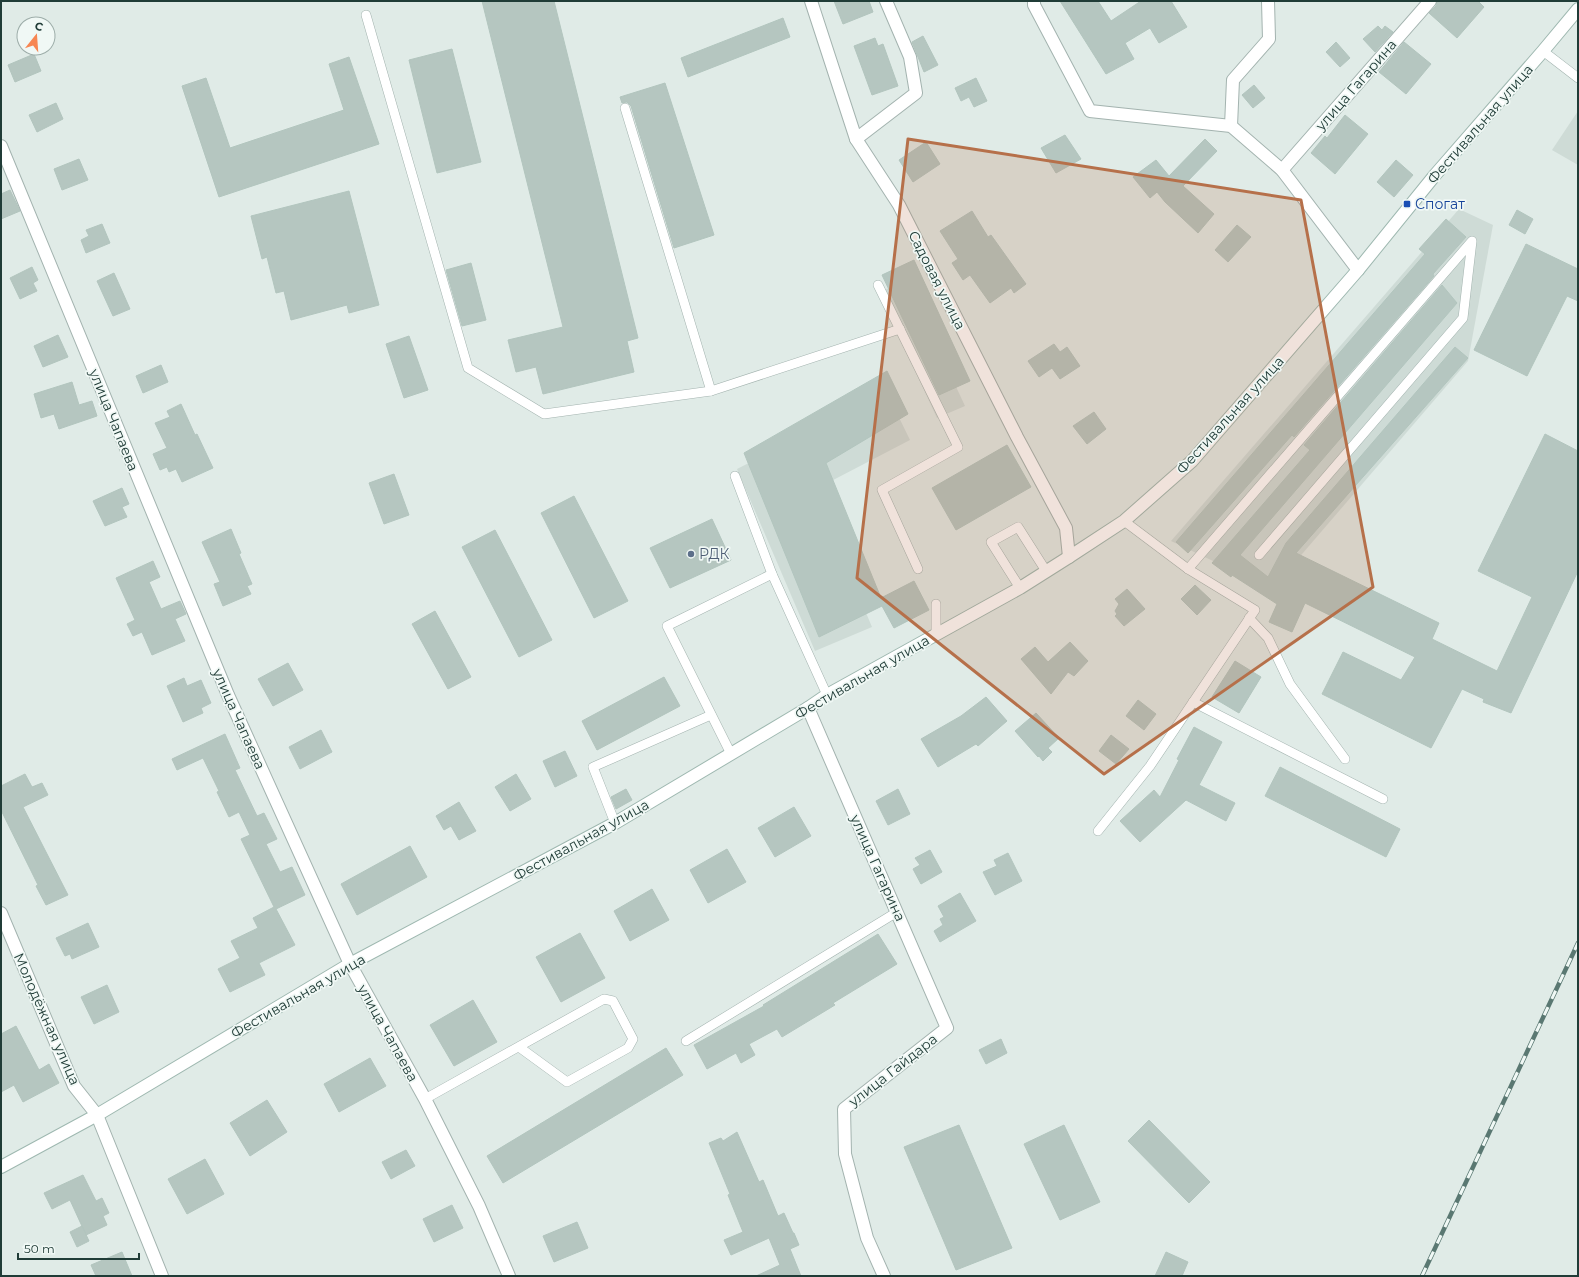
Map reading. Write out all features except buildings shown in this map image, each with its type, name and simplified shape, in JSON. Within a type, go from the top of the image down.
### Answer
[{"type":"street","name":"Садовая улица","points":[[811,1],[856,139],[899,205],[1017,437],[1066,528],[1070,557]]},
{"type":"street","points":[[856,139],[916,93],[910,57],[886,1]]},
{"type":"street","points":[[1034,1],[1090,111],[1231,126],[1282,170],[1358,270]]},
{"type":"street","points":[[1231,126],[1233,80],[1269,40],[1268,1]]},
{"type":"street","name":"улица Гагарина","points":[[1282,170],[1430,1]]},
{"type":"street","name":"Фестивальная улица","points":[[1,1167],[97,1115],[350,964],[615,823],[808,708],[827,695],[1020,588],[1124,521],[1192,461],[1358,270],[1435,175],[1578,9]]},
{"type":"street","name":"улица Чапаева","points":[[1,146],[228,695],[350,964],[425,1099],[479,1206],[509,1276]]},
{"type":"street","name":"улица Гагарина","points":[[808,708],[947,1028]]},
{"type":"street","name":"Молодёжная улица","points":[[1,913],[74,1086],[97,1115],[162,1276]]},
{"type":"street","name":"улица Гайдара","points":[[884,1276],[867,1238],[845,1154],[844,1109],[947,1028]]},
{"type":"lane","points":[[366,15],[468,368],[544,414],[710,391],[900,329]]},
{"type":"lane","points":[[1543,51],[1578,78]]},
{"type":"lane","points":[[625,108],[710,391]]},
{"type":"lane","points":[[1188,569],[1472,241],[1463,318],[1259,555]]},
{"type":"lane","points":[[878,285],[958,447],[882,490],[918,569]]},
{"type":"lane","points":[[735,476],[772,574],[827,695]]},
{"type":"lane","points":[[1098,831],[1150,766],[1255,610],[1188,569],[1124,521]]},
{"type":"lane","points":[[1020,588],[991,542],[1018,526],[1046,571]]},
{"type":"lane","points":[[731,754],[667,626],[772,574]]},
{"type":"lane","points":[[936,604],[936,634]]},
{"type":"lane","points":[[1249,618],[1268,638],[1290,684],[1344,759]]},
{"type":"lane","points":[[1193,702],[1383,799]]},
{"type":"lane","points":[[615,823],[593,767],[711,715]]},
{"type":"lane","points":[[686,1041],[897,912]]},
{"type":"lane","points":[[425,1099],[604,999],[613,1001],[633,1039],[628,1048],[567,1082],[519,1047]]},
{"type":"highlighted area","points":[[908,139],[1301,200],[1373,587],[1104,774],[857,578]]},
{"type":"shaded area","points":[[1578,111],[1578,165],[1552,150]]},
{"type":"shaded area","points":[[1459,209],[1493,225],[1468,361],[1272,589],[1171,541]]},
{"type":"shaded area","points":[[906,279],[965,406],[937,418],[879,293]]},
{"type":"shaded area","points":[[887,393],[910,440],[814,490],[872,627],[815,651],[737,469]]},
{"type":"railway","points":[[1422,1276],[1578,943]]},
{"type":"place","name":"Спогат","points":[[1407,204]]},
{"type":"place","name":"РДК","points":[[691,554]]}]
